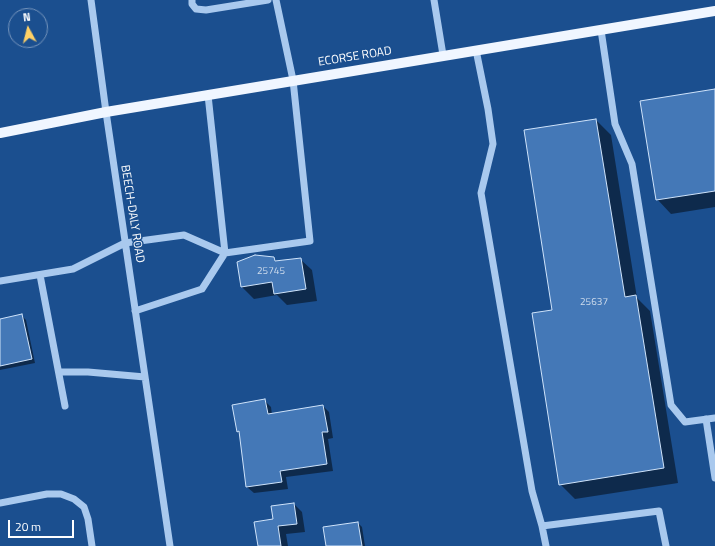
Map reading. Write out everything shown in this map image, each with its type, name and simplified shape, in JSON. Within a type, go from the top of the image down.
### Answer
[{"type":"main road","name":"ECORSE ROAD","points":[[0,133],[106,112],[293,80],[715,11]]},
{"type":"street","name":"BEECH-DALY ROAD","points":[[91,0],[170,546]]},
{"type":"street","points":[[192,0],[192,4],[196,9],[206,10],[268,0]]},
{"type":"street","points":[[0,281],[73,269],[125,243],[184,235],[225,253],[310,240],[293,80],[276,0]]},
{"type":"street","points":[[434,0],[443,55]]},
{"type":"street","points":[[600,30],[615,124],[632,164],[672,405],[685,422],[715,418]]},
{"type":"street","points":[[476,50],[488,109],[493,144],[481,193],[532,491],[546,546]]},
{"type":"street","points":[[135,311],[202,289],[225,253],[208,95]]},
{"type":"street","points":[[40,275],[65,406]]},
{"type":"street","points":[[58,372],[88,372],[145,377]]},
{"type":"street","points":[[706,419],[715,478]]},
{"type":"street","points":[[0,503],[47,494],[61,494],[74,499],[84,507],[88,519],[92,546]]},
{"type":"street","points":[[542,526],[659,511],[666,546]]},
{"type":"building","points":[[715,89],[715,191],[656,200],[640,101]]},
{"type":"building","points":[[596,119],[625,297],[636,295],[664,468],[559,485],[532,313],[552,310],[524,130]]},
{"type":"building","points":[[255,255],[274,257],[275,261],[301,258],[306,289],[274,294],[272,282],[241,287],[237,262]]},
{"type":"building","points":[[22,314],[32,359],[0,366],[0,319]]},
{"type":"building","points":[[265,399],[268,414],[323,405],[328,432],[322,432],[327,464],[280,471],[282,482],[246,487],[239,431],[237,432],[232,405]]},
{"type":"building","points":[[294,503],[297,524],[278,526],[281,546],[258,546],[254,522],[273,519],[271,506]]},
{"type":"building","points":[[358,522],[362,546],[326,546],[323,527]]}]
